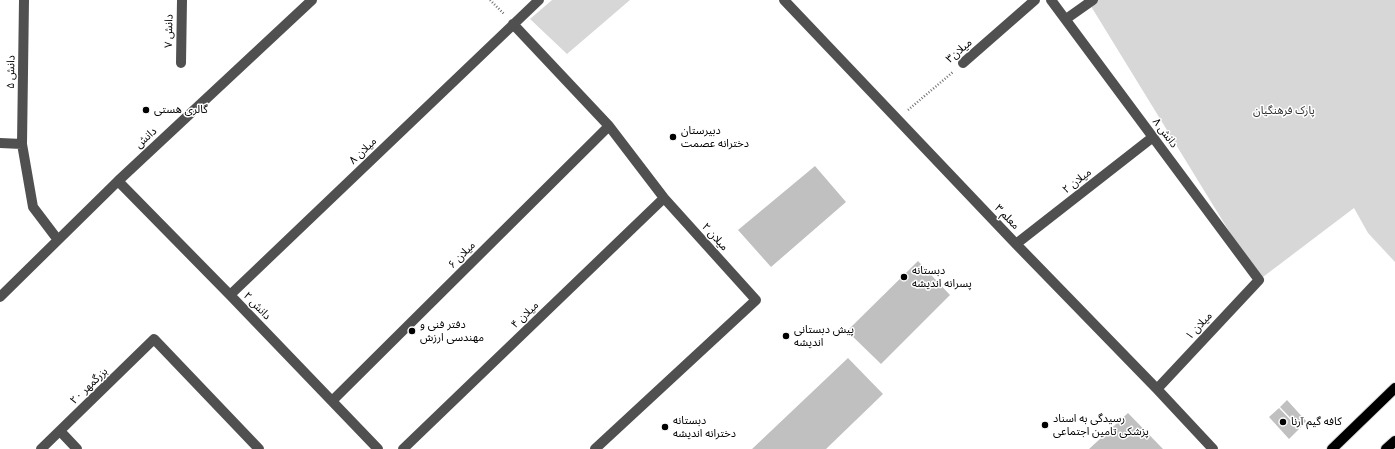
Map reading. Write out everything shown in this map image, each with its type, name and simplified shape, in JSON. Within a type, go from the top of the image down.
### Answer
[{"type":"main road","points":[[1332,449],[1395,388]]},
{"type":"main road","points":[[1386,449],[1395,441]]},
{"type":"street","name":"دانش ۵","points":[[24,0],[22,144],[33,208],[58,240]]},
{"type":"street","name":"دانش ۷","points":[[181,63],[182,0]]},
{"type":"street","name":"دانش","points":[[0,297],[118,181],[312,0]]},
{"type":"street","name":"میلان ۸","points":[[230,295],[539,0]]},
{"type":"street","name":"معلم ۳","points":[[784,0],[1213,449]]},
{"type":"street","name":"میلان۳","points":[[963,63],[1035,0]]},
{"type":"street","name":"دانش ۸","points":[[1052,0],[1259,280]]},
{"type":"street","points":[[1066,19],[1094,0]]},
{"type":"street","name":"میلان ۲","points":[[513,24],[609,126],[664,198],[756,300],[595,449]]},
{"type":"street","name":"میلان ۶","points":[[332,401],[609,126]]},
{"type":"street","name":"میلان ۲","points":[[1016,244],[1154,138]]},
{"type":"street","points":[[0,143],[22,144]]},
{"type":"street","name":"دانش ۲","points":[[118,181],[378,449]]},
{"type":"street","name":"میلان ۴","points":[[403,449],[664,198]]},
{"type":"street","name":"میلان ۱","points":[[1157,389],[1259,280]]},
{"type":"street","name":"بزرگمهر ۲۰","points":[[41,449],[154,339],[259,449]]},
{"type":"street","points":[[60,431],[77,449]]},
{"type":"path","points":[[490,0],[513,24]]},
{"type":"path","name":"میلان۳","points":[[897,119],[963,63]]},
{"type":"green space","points":[[552,0],[630,0],[567,54],[530,19]]},
{"type":"green space","name":"پارک فرهنگیان","points":[[1093,0],[1395,0],[1395,262],[1368,233],[1354,208],[1259,280],[1089,3]]},
{"type":"building","points":[[815,166],[846,202],[771,267],[738,230]]},
{"type":"building","points":[[918,261],[950,295],[881,364],[847,331]]},
{"type":"building","points":[[848,358],[883,394],[826,449],[752,449]]},
{"type":"building","points":[[1287,400],[1306,421],[1300,428],[1280,407]]},
{"type":"building","name":"کافه گیم آرنا","points":[[1279,408],[1299,429],[1289,439],[1269,417]]},
{"type":"building","points":[[1128,413],[1163,449],[1089,449]]},
{"type":"place","name":"گالری هستی","points":[[146,110]]},
{"type":"place","name":"دبیرستان دخترانه عصمت","points":[[673,137]]},
{"type":"place","name":"دبستانه پسرانه اندیشه","points":[[904,277]]},
{"type":"place","name":"دفتر فنی و مهندسی ارزش","points":[[412,331]]},
{"type":"place","name":"پیش دبستانی اندیشه","points":[[786,336]]},
{"type":"place","name":"کافه گیم آرنا","points":[[1283,422]]},
{"type":"place","name":"رسیدگی به اسناد پزشکی تامین اجتماعی","points":[[1045,425]]},
{"type":"place","name":"دبستانه دخترانه اندیشه","points":[[665,427]]}]
